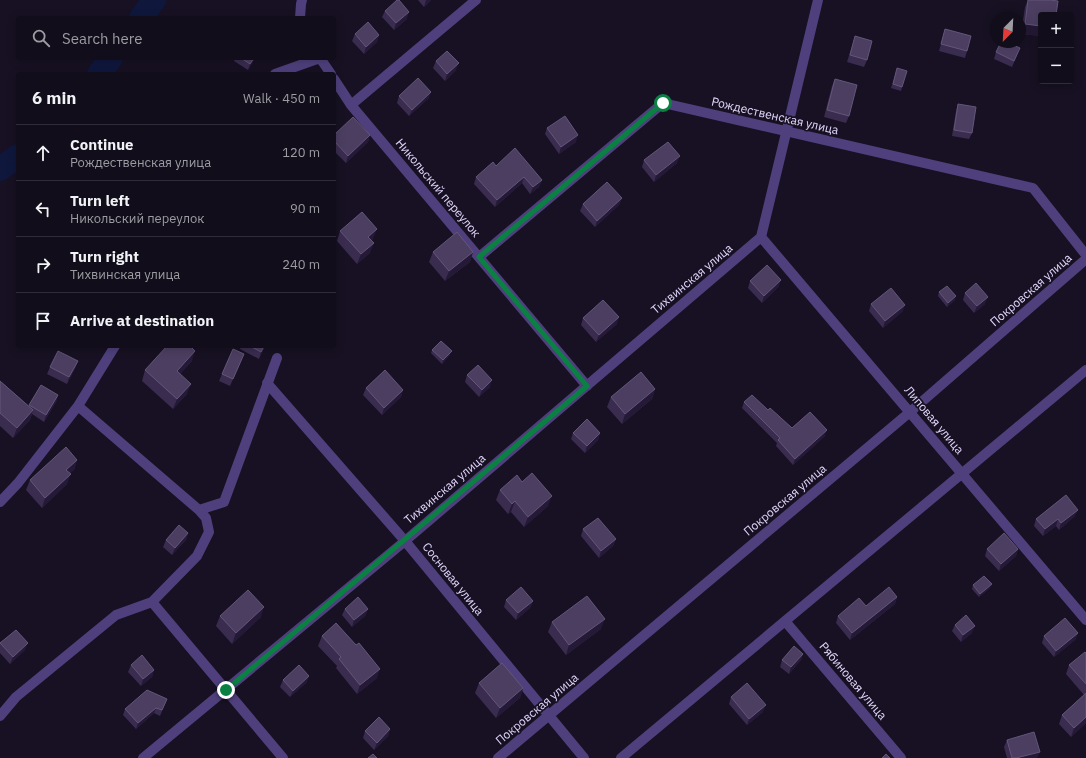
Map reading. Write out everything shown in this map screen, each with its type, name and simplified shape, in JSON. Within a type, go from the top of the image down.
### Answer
[{"type":"street","points":[[300,16],[302,0]]},
{"type":"street","points":[[351,105],[476,0]]},
{"type":"street","points":[[761,237],[818,0]]},
{"type":"street","points":[[281,72],[314,60]]},
{"type":"street","points":[[321,60],[330,72]]},
{"type":"street","name":"Никольский переулок","points":[[336,82],[351,105],[587,386]]},
{"type":"street","name":"Рождественская улица","points":[[479,257],[663,103],[1033,188],[1086,255]]},
{"type":"street","name":"Тихвинская улица","points":[[143,758],[405,541],[761,237]]},
{"type":"street","name":"Липовая улица","points":[[761,237],[1086,620]]},
{"type":"street","name":"Покровская улица","points":[[498,758],[910,412],[1086,260]]},
{"type":"street","points":[[0,502],[18,483],[78,406],[114,348]]},
{"type":"street","points":[[199,510],[224,502],[276,358]]},
{"type":"street","points":[[621,758],[1086,370]]},
{"type":"street","name":"Сосновая улица","points":[[267,383],[405,541],[584,758]]},
{"type":"street","points":[[0,716],[16,697],[116,615],[152,602],[197,556],[209,532],[206,518],[199,510],[78,406]]},
{"type":"street","points":[[152,602],[283,758]]},
{"type":"street","name":"Рябиновая улица","points":[[784,621],[901,758]]},
{"type":"building","points":[[397,0],[399,0],[409,12],[396,23],[385,11]]},
{"type":"building","points":[[1028,0],[1058,1],[1056,12],[1038,12],[1038,26],[1026,24]]},
{"type":"building","points":[[368,22],[379,35],[366,47],[355,34]]},
{"type":"building","points":[[945,29],[971,36],[967,51],[941,44]]},
{"type":"building","points":[[855,36],[872,41],[867,60],[850,55]]},
{"type":"building","points":[[998,48],[1020,48],[1014,61],[996,52]]},
{"type":"building","points":[[447,51],[459,63],[447,74],[436,61]]},
{"type":"building","points":[[244,60],[253,60],[250,64]]},
{"type":"building","points":[[897,68],[907,71],[902,87],[893,84]]},
{"type":"building","points":[[418,78],[431,92],[412,110],[399,96]]},
{"type":"building","points":[[835,79],[857,85],[849,116],[827,110]]},
{"type":"building","points":[[958,104],[976,107],[972,133],[954,130]]},
{"type":"building","points":[[565,116],[578,135],[561,147],[547,128]]},
{"type":"building","points":[[353,117],[370,135],[348,156],[336,143],[336,133]]},
{"type":"building","points":[[668,142],[680,156],[656,175],[644,160]]},
{"type":"building","points":[[515,148],[542,180],[533,187],[524,177],[497,200],[476,177],[493,162],[496,166]]},
{"type":"building","points":[[607,182],[622,198],[597,221],[583,204]]},
{"type":"building","points":[[362,212],[377,229],[368,237],[374,243],[361,254],[340,231]]},
{"type":"building","points":[[457,232],[473,252],[449,271],[433,252]]},
{"type":"building","points":[[767,265],[781,280],[764,296],[750,281]]},
{"type":"building","points":[[976,283],[988,297],[977,306],[965,293]]},
{"type":"building","points":[[947,286],[956,296],[948,303],[939,292]]},
{"type":"building","points":[[891,288],[905,305],[885,321],[871,304]]},
{"type":"building","points":[[603,300],[619,317],[599,335],[583,318]]},
{"type":"building","points":[[441,341],[452,351],[443,360],[432,350]]},
{"type":"building","points":[[165,348],[192,348],[195,351],[177,371],[191,384],[177,399],[145,370]]},
{"type":"building","points":[[254,348],[263,348],[261,352]]},
{"type":"building","points":[[233,349],[244,354],[233,379],[222,374]]},
{"type":"building","points":[[58,351],[78,361],[69,377],[50,367]]},
{"type":"building","points":[[478,365],[492,380],[482,390],[467,375]]},
{"type":"building","points":[[385,370],[403,390],[384,408],[366,388]]},
{"type":"building","points":[[641,372],[655,389],[625,414],[611,397]]},
{"type":"building","points":[[0,381],[33,410],[17,428],[0,413]]},
{"type":"building","points":[[41,385],[58,395],[46,415],[29,405]]},
{"type":"building","points":[[752,395],[768,410],[770,408],[792,428],[810,412],[827,430],[795,459],[778,440],[780,438],[744,402]]},
{"type":"building","points":[[587,419],[600,433],[587,446],[573,433]]},
{"type":"building","points":[[66,447],[77,460],[66,470],[71,474],[45,498],[30,480]]},
{"type":"building","points":[[532,473],[552,496],[528,517],[515,501],[512,504],[500,490],[517,475],[522,482]]},
{"type":"building","points":[[1066,495],[1078,510],[1061,523],[1058,519],[1045,529],[1036,519]]},
{"type":"building","points":[[598,518],[616,539],[601,551],[583,529]]},
{"type":"building","points":[[179,525],[188,533],[175,548],[166,540]]},
{"type":"building","points":[[1004,533],[1018,549],[1001,564],[987,549]]},
{"type":"building","points":[[984,576],[992,584],[980,594],[973,585]]},
{"type":"building","points":[[521,587],[533,601],[518,613],[506,600]]},
{"type":"building","points":[[889,587],[897,597],[852,633],[838,616],[859,598],[866,606]]},
{"type":"building","points":[[248,590],[264,607],[236,633],[220,616]]},
{"type":"building","points":[[587,596],[605,619],[569,645],[552,622]]},
{"type":"building","points":[[358,597],[368,609],[354,620],[345,609]]},
{"type":"building","points":[[966,615],[975,626],[963,635],[955,625]]},
{"type":"building","points":[[1065,618],[1078,633],[1056,651],[1044,636]]},
{"type":"building","points":[[336,623],[356,645],[359,643],[380,669],[360,685],[339,659],[341,657],[322,636]]},
{"type":"building","points":[[16,630],[28,643],[13,657],[0,643]]},
{"type":"building","points":[[794,646],[803,654],[791,667],[782,660]]},
{"type":"building","points":[[1085,652],[1086,653],[1086,684],[1069,665]]},
{"type":"building","points":[[142,655],[154,670],[143,679],[131,665]]},
{"type":"building","points":[[502,663],[523,688],[500,708],[479,683]]},
{"type":"building","points":[[299,665],[309,676],[293,691],[283,680]]},
{"type":"building","points":[[747,683],[766,705],[749,719],[731,697]]},
{"type":"building","points":[[147,690],[167,699],[162,710],[156,708],[138,723],[125,709]]},
{"type":"building","points":[[1086,693],[1086,717],[1074,728],[1062,715]]},
{"type":"building","points":[[379,717],[390,729],[377,743],[365,731]]},
{"type":"building","points":[[1034,732],[1040,752],[1012,758],[1007,740]]},
{"type":"building","points":[[373,754],[377,758],[368,758]]},
{"type":"building","points":[[886,754],[890,758],[882,758]]},
{"type":"waterway","points":[[142,16],[154,0]]},
{"type":"waterway","points":[[100,72],[110,60]]},
{"type":"waterway","points":[[0,169],[16,157]]},
{"type":"route","points":[[226,690],[405,541],[587,386],[479,257],[663,103]]}]
